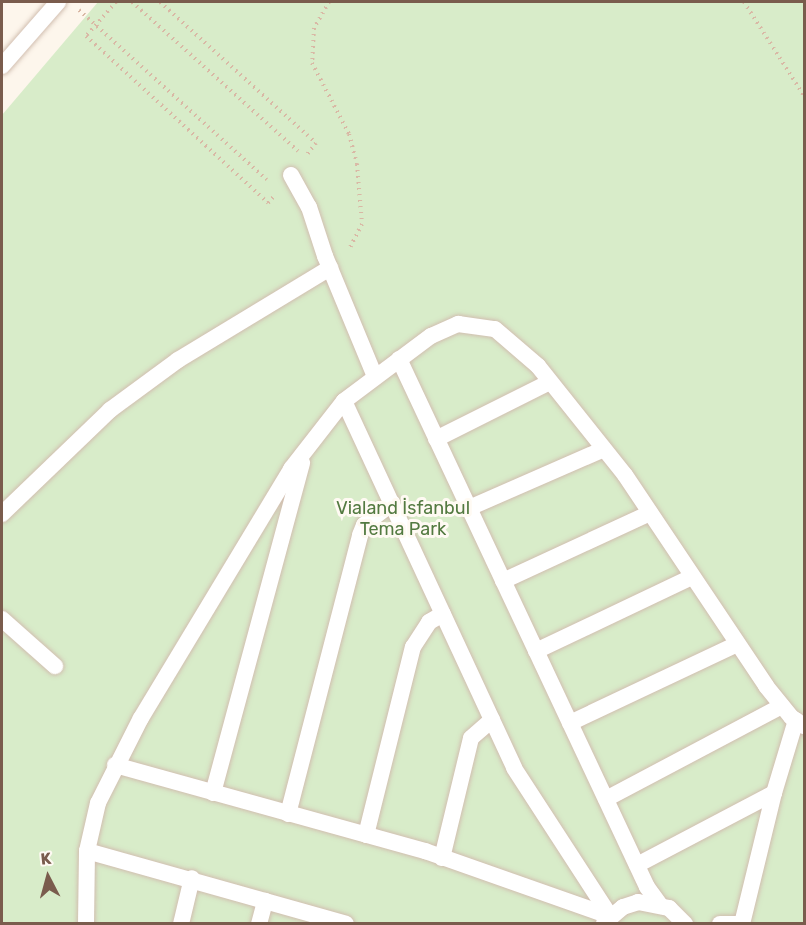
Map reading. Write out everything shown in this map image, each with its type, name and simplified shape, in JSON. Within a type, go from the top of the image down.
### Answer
[{"type":"lane","points":[[2,66],[58,2]]},
{"type":"lane","points":[[291,175],[309,207],[330,268],[375,377]]},
{"type":"lane","points":[[2,514],[110,410],[197,348],[330,268]]},
{"type":"lane","points":[[86,924],[87,851],[98,802],[115,765],[209,603],[305,450],[344,401],[399,359],[431,336],[458,324],[476,323],[509,337],[550,382],[604,449],[650,513],[737,644],[782,706],[800,723],[774,793],[741,924],[720,924]]},
{"type":"lane","points":[[399,359],[637,865],[660,905],[685,924]]},
{"type":"lane","points":[[436,439],[550,382]]},
{"type":"lane","points":[[344,401],[514,768],[607,920]]},
{"type":"lane","points":[[469,508],[604,449]]},
{"type":"lane","points":[[213,793],[305,450]]},
{"type":"lane","points":[[288,813],[360,535],[364,525],[392,503]]},
{"type":"lane","points":[[503,581],[650,513]]},
{"type":"lane","points":[[536,651],[692,577]]},
{"type":"lane","points":[[366,835],[413,647],[429,622],[443,614]]},
{"type":"lane","points":[[2,619],[55,666]]},
{"type":"lane","points":[[570,723],[737,644]]},
{"type":"lane","points":[[606,799],[782,706]]},
{"type":"lane","points":[[442,858],[471,738],[492,720]]},
{"type":"lane","points":[[115,765],[442,858],[607,920]]},
{"type":"lane","points":[[637,865],[774,793]]},
{"type":"lane","points":[[87,851],[192,878],[346,923]]},
{"type":"lane","points":[[181,924],[192,878]]},
{"type":"lane","points":[[259,924],[265,901]]},
{"type":"lane","points":[[607,920],[638,902],[660,905]]},
{"type":"path","points":[[116,2],[86,36],[268,203]]},
{"type":"path","points":[[132,2],[305,157]]},
{"type":"path","points":[[160,2],[316,143]]},
{"type":"path","points":[[329,2],[314,28],[312,63],[349,134],[357,164],[362,224],[354,244],[330,268]]},
{"type":"path","points":[[744,2],[804,96]]},
{"type":"path","points":[[96,24],[270,182]]},
{"type":"green space","name":"Vialand İsfanbul Tema Park","points":[[98,2],[804,2],[804,923],[2,923],[2,115]]}]
